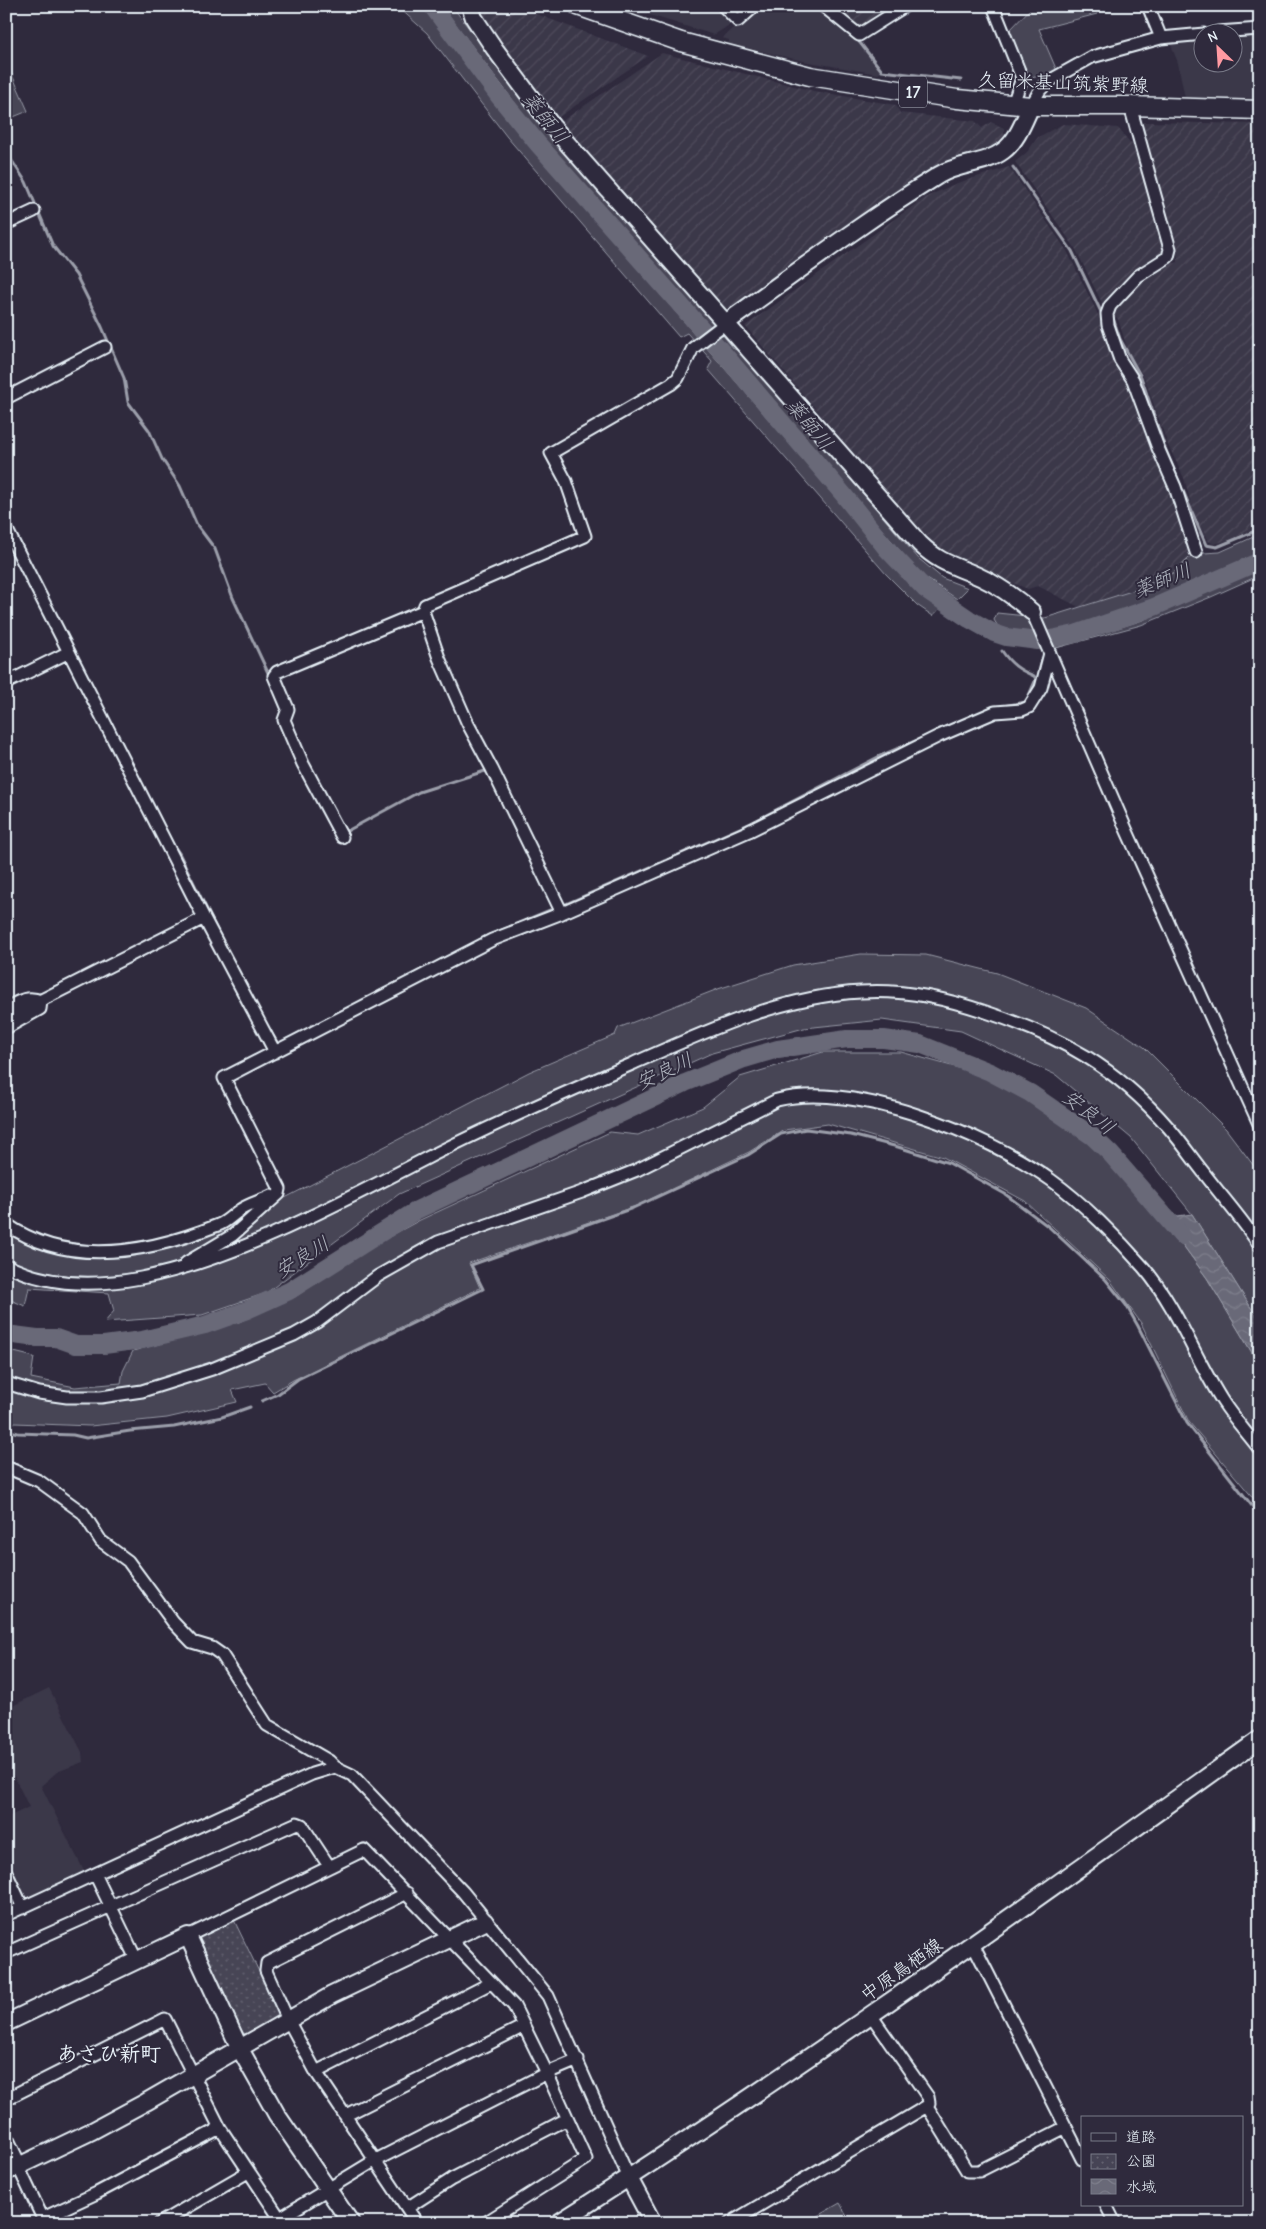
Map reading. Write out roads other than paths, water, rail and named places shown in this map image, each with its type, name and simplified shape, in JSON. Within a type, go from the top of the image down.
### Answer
[{"type":"main road","name":"久留米基山筑紫野線","points":[[578,6],[681,42],[810,76],[957,99],[1031,106],[1130,106],[1260,110]]},
{"type":"street","points":[[470,6],[474,18],[494,48],[552,126],[727,322],[920,544],[950,566],[979,576],[1002,589],[1032,612],[1126,829],[1260,1126]]},
{"type":"street","points":[[723,6],[738,21],[755,6]]},
{"type":"street","points":[[823,6],[859,35],[905,6]]},
{"type":"street","points":[[993,6],[1022,78],[1013,104]]},
{"type":"street","points":[[1148,6],[1161,38]]},
{"type":"street","points":[[1244,30],[1260,28]]},
{"type":"street","points":[[560,908],[468,724],[439,658],[423,612],[426,605],[585,536],[566,481],[551,453],[671,384],[678,378],[693,348],[883,211],[942,173],[984,160],[1004,151],[1016,137],[1040,90],[1050,81],[1092,57],[1161,38],[1194,35]]},
{"type":"street","points":[[1130,106],[1170,249],[1168,257],[1138,276],[1110,306],[1108,319],[1120,360],[1133,380],[1158,448],[1175,487],[1196,552]]},
{"type":"street","points":[[6,224],[34,211]]},
{"type":"street","points":[[6,398],[105,347]]},
{"type":"street","points":[[6,528],[204,918],[275,1052]]},
{"type":"street","points":[[342,837],[303,764],[274,676],[277,672],[423,612]]},
{"type":"street","points":[[173,1271],[233,1235],[279,1194],[280,1189],[224,1078],[492,940],[560,908],[749,831],[939,736],[995,712],[1022,710],[1028,707],[1041,688],[1049,651]]},
{"type":"street","points":[[6,683],[68,652]]},
{"type":"street","points":[[6,1018],[204,918]]},
{"type":"street","points":[[6,1265],[34,1276],[69,1282],[100,1282],[137,1279],[213,1260],[327,1210],[426,1158],[523,1112],[702,1034],[786,1005],[833,995],[896,991],[962,1004],[1037,1031],[1085,1054],[1128,1088],[1168,1127],[1243,1220],[1260,1246]]},
{"type":"street","points":[[6,1008],[26,998],[34,998],[41,1001]]},
{"type":"street","points":[[6,1028],[40,1009],[41,1001]]},
{"type":"street","points":[[6,1383],[40,1393],[67,1397],[101,1397],[142,1391],[212,1369],[294,1335],[316,1322],[378,1276],[438,1242],[582,1192],[637,1170],[777,1100],[794,1096],[830,1096],[881,1105],[940,1123],[997,1148],[1050,1179],[1076,1199],[1145,1269],[1170,1305],[1223,1402],[1260,1450]]},
{"type":"street","points":[[6,1224],[37,1242],[65,1250],[118,1252],[172,1241],[218,1225],[240,1210],[280,1189]]},
{"type":"street","points":[[6,1467],[39,1481],[83,1513],[101,1541],[128,1561],[173,1622],[192,1642],[212,1648],[222,1655],[267,1725],[329,1761],[335,1767],[352,1775],[463,1892],[485,1922],[518,1958],[548,1996],[629,2178],[653,2223]]},
{"type":"street","name":"中原鳥栖線","points":[[558,2223],[629,2178],[871,2015],[1260,1738]]},
{"type":"street","points":[[6,1915],[312,1774],[335,1767]]},
{"type":"street","points":[[6,1953],[297,1823],[302,1825],[329,1866]]},
{"type":"street","points":[[6,2023],[364,1850],[514,2006],[586,2159],[485,2223]]},
{"type":"street","points":[[6,1872],[23,1908]]},
{"type":"street","points":[[95,1874],[136,1960]]},
{"type":"street","points":[[406,1893],[267,1963],[266,1971],[288,2020],[316,2072],[417,2223]]},
{"type":"street","points":[[12,2169],[92,2131],[240,2049],[332,1995],[485,1922]]},
{"type":"street","points":[[188,1936],[240,2049],[277,2115],[351,2223]]},
{"type":"street","points":[[973,1944],[1081,2156]]},
{"type":"street","points":[[316,2072],[491,1983]]},
{"type":"street","points":[[730,2223],[927,2106],[929,2103],[928,2097],[871,2015]]},
{"type":"street","points":[[6,2099],[165,2019],[192,2076],[220,2128],[278,2221],[374,2161],[547,2073],[578,2060]]},
{"type":"street","points":[[346,2115],[524,2026]]},
{"type":"street","points":[[927,2106],[968,2171],[979,2171],[1066,2127]]},
{"type":"street","points":[[406,2208],[452,2179],[567,2119]]},
{"type":"street","points":[[6,2141],[12,2169],[44,2220],[220,2128]]},
{"type":"street","points":[[160,2223],[248,2172]]},
{"type":"street","points":[[1106,2206],[1115,2223]]},
{"type":"water","points":[[1192,1214],[1260,1322],[1260,1366],[1207,1278],[1163,1218]]},
{"type":"waterway","name":"薬師川","points":[[432,6],[498,95],[538,144],[723,353],[843,494],[886,548],[925,589],[969,619],[994,633],[1006,637],[1038,641],[1051,639],[1075,634],[1154,607],[1260,561]]},
{"type":"waterway","points":[[906,11],[914,6]]},
{"type":"waterway","points":[[857,39],[882,71],[961,80]]},
{"type":"waterway","points":[[6,149],[26,182],[53,246],[76,275],[102,327],[124,378],[128,402],[149,430],[162,459],[180,486],[197,525],[215,549],[233,598],[270,677]]},
{"type":"waterway","points":[[1013,167],[1072,251],[1103,316]]},
{"type":"waterway","points":[[6,230],[14,226]]},
{"type":"waterway","points":[[1111,318],[1113,318],[1120,339],[1141,377],[1165,448],[1206,545],[1217,547],[1260,529]]},
{"type":"waterway","points":[[6,517],[12,527]]},
{"type":"waterway","points":[[992,708],[1026,702],[1036,679],[1016,666],[1002,651]]},
{"type":"waterway","points":[[561,906],[751,823],[878,757],[927,736]]},
{"type":"waterway","points":[[342,829],[347,831],[419,792],[485,771],[489,774]]},
{"type":"waterway","points":[[170,840],[179,853],[220,936]]},
{"type":"waterway","points":[[432,965],[485,937],[555,908]]},
{"type":"waterway","points":[[267,1026],[279,1045]]},
{"type":"waterway","name":"安良川","points":[[6,1334],[37,1338],[56,1338],[76,1345],[104,1345],[142,1340],[205,1325],[247,1310],[289,1291],[417,1210],[685,1083],[744,1059],[778,1049],[847,1039],[884,1039],[920,1044],[990,1072],[1030,1093],[1092,1136],[1110,1153],[1182,1236]]},
{"type":"waterway","points":[[262,1401],[278,1394],[298,1379],[483,1289],[471,1265],[633,1208],[748,1155],[781,1134],[806,1129],[851,1135],[949,1163],[1005,1194],[1049,1227],[1106,1280],[1126,1305],[1187,1423],[1260,1516]]},
{"type":"waterway","points":[[6,1430],[18,1433],[73,1435],[86,1438],[174,1427],[222,1417],[250,1407]]},
{"type":"waterway","points":[[1260,1683],[1257,1685],[1260,1690]]},
{"type":"district","name":"あさひ新町","points":[[109,2054]]}]
